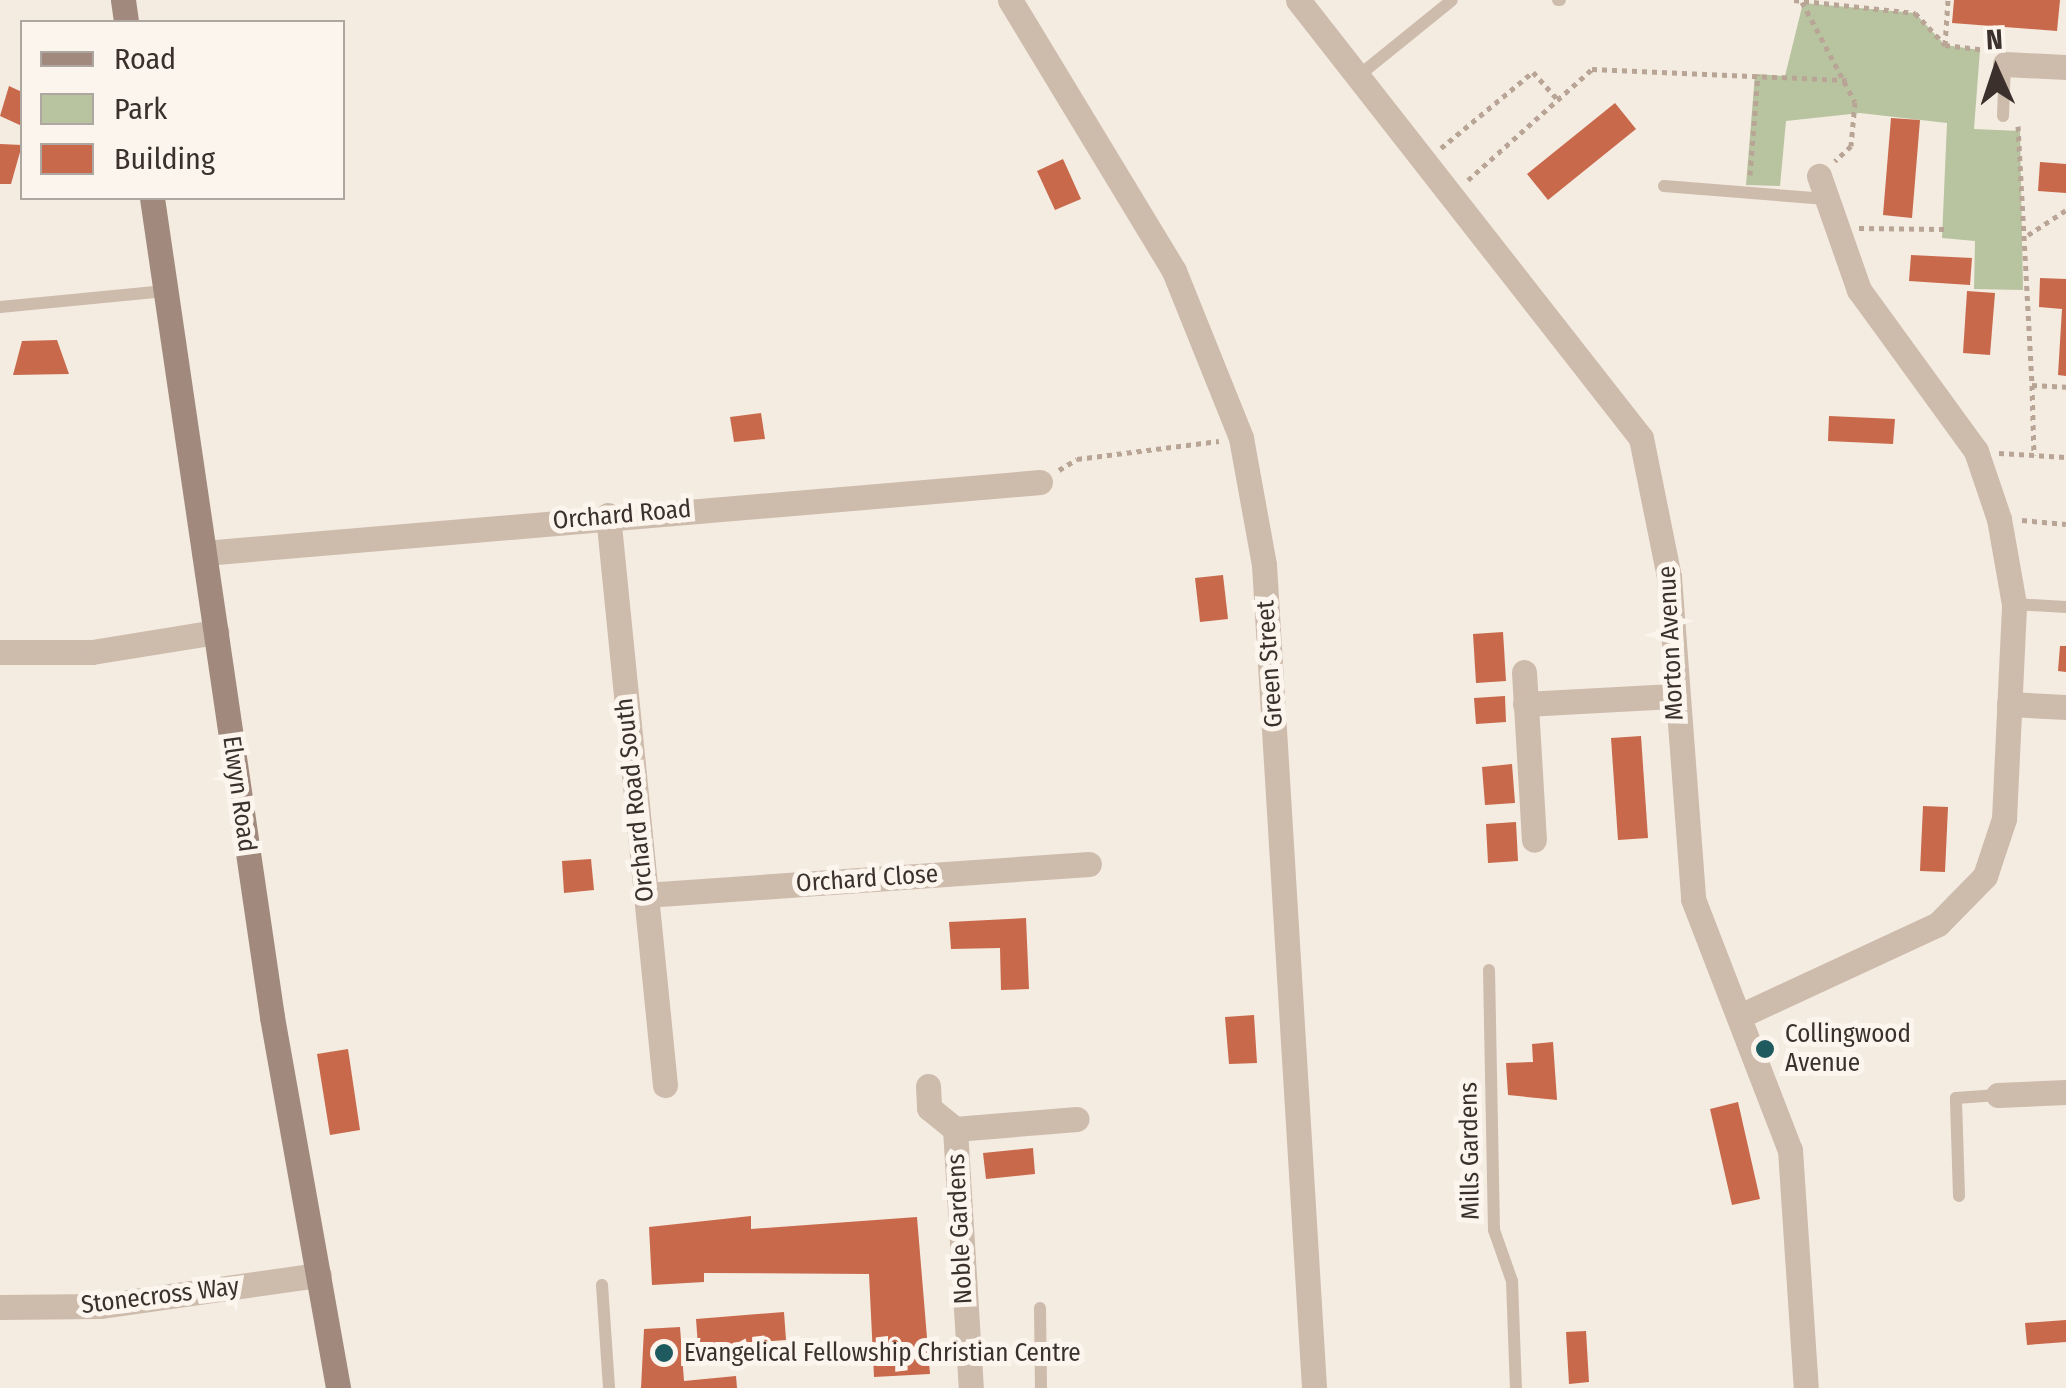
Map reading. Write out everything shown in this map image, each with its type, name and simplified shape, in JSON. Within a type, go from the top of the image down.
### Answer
[{"type":"street","name":"Green Street","points":[[1010,0],[1174,272],[1241,438],[1264,565],[1314,1388]]},
{"type":"street","name":"Morton Avenue","points":[[1298,0],[1641,438],[1659,493],[1672,696],[1693,900],[1742,1016],[1790,1150],[1806,1388]]},
{"type":"street","points":[[2005,64],[2066,67]]},
{"type":"street","points":[[1742,1016],[1964,904],[2004,819],[2014,604],[1999,518],[1976,451],[1859,290],[1823,188]]},
{"type":"street","name":"Elwyn Road","points":[[152,200],[216,632],[338,1388]]},
{"type":"street","name":"Orchard Road","points":[[204,553],[1040,482]]},
{"type":"street","name":"Orchard Road South","points":[[608,516],[664,1085]]},
{"type":"street","points":[[0,652],[92,652],[216,632]]},
{"type":"street","points":[[1524,672],[1534,840]]},
{"type":"street","points":[[1526,704],[1672,696]]},
{"type":"street","points":[[2009,704],[2066,707]]},
{"type":"street","name":"Orchard Close","points":[[645,895],[1089,864]]},
{"type":"street","name":"Noble Gardens","points":[[928,1086],[930,1108],[955,1129],[1077,1119]]},
{"type":"street","points":[[1998,1095],[2066,1092]]},
{"type":"street","name":"Noble Gardens","points":[[955,1129],[971,1388]]},
{"type":"street","name":"Stonecross Way","points":[[0,1307],[100,1306],[319,1274]]},
{"type":"lane","points":[[1357,76],[1452,0]]},
{"type":"lane","points":[[2003,116],[2005,64]]},
{"type":"lane","points":[[1664,186],[1748,193],[1823,188]]},
{"type":"lane","points":[[0,307],[165,291]]},
{"type":"lane","points":[[2014,604],[2066,607]]},
{"type":"lane","name":"Mills Gardens","points":[[1489,970],[1494,1230],[1512,1281],[1516,1388]]},
{"type":"lane","points":[[1959,1196],[1956,1098],[1998,1095]]},
{"type":"lane","points":[[602,1286],[609,1388]]},
{"type":"lane","points":[[1040,1308],[1041,1388]]},
{"type":"path","points":[[1945,46],[1948,0]]},
{"type":"path","points":[[1800,1],[1915,13],[1945,46],[1986,50],[2005,64]]},
{"type":"path","points":[[1800,1],[1847,80],[1851,146],[1823,188]]},
{"type":"path","points":[[1451,195],[1592,69],[1847,80]]},
{"type":"path","points":[[1424,162],[1533,72],[1558,100]]},
{"type":"path","points":[[1748,193],[1758,74]]},
{"type":"path","points":[[2003,116],[2025,132],[2034,455]]},
{"type":"path","points":[[2028,235],[2066,210]]},
{"type":"path","points":[[1837,235],[1879,224],[1944,229]]},
{"type":"path","points":[[2032,385],[2066,387]]},
{"type":"path","points":[[1040,482],[1077,459],[1241,438]]},
{"type":"path","points":[[1976,451],[2066,457]]},
{"type":"path","points":[[1999,518],[2066,524]]},
{"type":"green space","points":[[1803,3],[1915,13],[1945,45],[1980,50],[1974,129],[2020,131],[2023,290],[1974,289],[1975,241],[1942,238],[1947,123],[1860,113],[1786,121],[1780,186],[1746,185],[1755,74],[1785,76]]},
{"type":"building","points":[[1954,0],[2060,0],[2057,31],[1952,23]]},
{"type":"building","points":[[9,86],[20,91],[20,125],[0,116]]},
{"type":"building","points":[[1615,103],[1636,129],[1548,200],[1527,174]]},
{"type":"building","points":[[1891,118],[1920,120],[1912,218],[1883,215]]},
{"type":"building","points":[[0,144],[20,145],[11,184],[0,184]]},
{"type":"building","points":[[1063,159],[1081,199],[1055,210],[1037,171]]},
{"type":"building","points":[[2040,162],[2066,164],[2066,193],[2038,191]]},
{"type":"building","points":[[1911,255],[1972,258],[1970,285],[1909,281]]},
{"type":"building","points":[[2040,278],[2066,279],[2066,376],[2058,375],[2062,309],[2039,307]]},
{"type":"building","points":[[1967,291],[1995,293],[1990,355],[1963,353]]},
{"type":"building","points":[[57,340],[69,374],[13,375],[22,341]]},
{"type":"building","points":[[761,413],[765,439],[734,442],[730,417]]},
{"type":"building","points":[[1829,416],[1895,419],[1893,444],[1828,441]]},
{"type":"building","points":[[1223,575],[1228,619],[1200,622],[1195,578]]},
{"type":"building","points":[[1503,632],[1506,681],[1476,683],[1473,634]]},
{"type":"building","points":[[2060,646],[2066,646],[2066,672],[2058,671]]},
{"type":"building","points":[[1505,696],[1506,722],[1476,724],[1474,698]]},
{"type":"building","points":[[1641,736],[1648,838],[1618,840],[1611,738]]},
{"type":"building","points":[[1512,764],[1515,803],[1485,805],[1482,767]]},
{"type":"building","points":[[1923,806],[1948,807],[1945,872],[1920,871]]},
{"type":"building","points":[[1516,822],[1518,861],[1488,863],[1486,824]]},
{"type":"building","points":[[591,859],[594,890],[564,893],[562,861]]},
{"type":"building","points":[[1026,918],[1029,989],[1001,990],[1000,948],[951,949],[949,922]]},
{"type":"building","points":[[1254,1015],[1257,1063],[1229,1064],[1225,1017]]},
{"type":"building","points":[[1553,1042],[1557,1100],[1508,1095],[1506,1063],[1533,1062],[1532,1044]]},
{"type":"building","points":[[348,1049],[360,1130],[330,1135],[317,1054]]},
{"type":"building","points":[[1738,1102],[1760,1199],[1732,1205],[1710,1109]]},
{"type":"building","points":[[1033,1148],[1035,1174],[986,1179],[983,1153]]},
{"type":"building","points":[[751,1216],[751,1229],[917,1217],[930,1374],[874,1377],[869,1274],[704,1273],[704,1282],[652,1285],[649,1227]]},
{"type":"building","points":[[784,1312],[786,1340],[698,1346],[696,1319]]},
{"type":"building","points":[[2066,1320],[2066,1342],[2027,1345],[2025,1323]]},
{"type":"building","name":"Evangelical Fellowship Christian Centre","points":[[680,1327],[684,1381],[736,1376],[737,1388],[641,1388],[644,1329]]},
{"type":"building","points":[[1586,1331],[1589,1382],[1569,1384],[1566,1332]]},
{"type":"place","name":"Collingwood Avenue","points":[[1765,1049]]},
{"type":"place","name":"Evangelical Fellowship Christian Centre","points":[[664,1353]]}]
